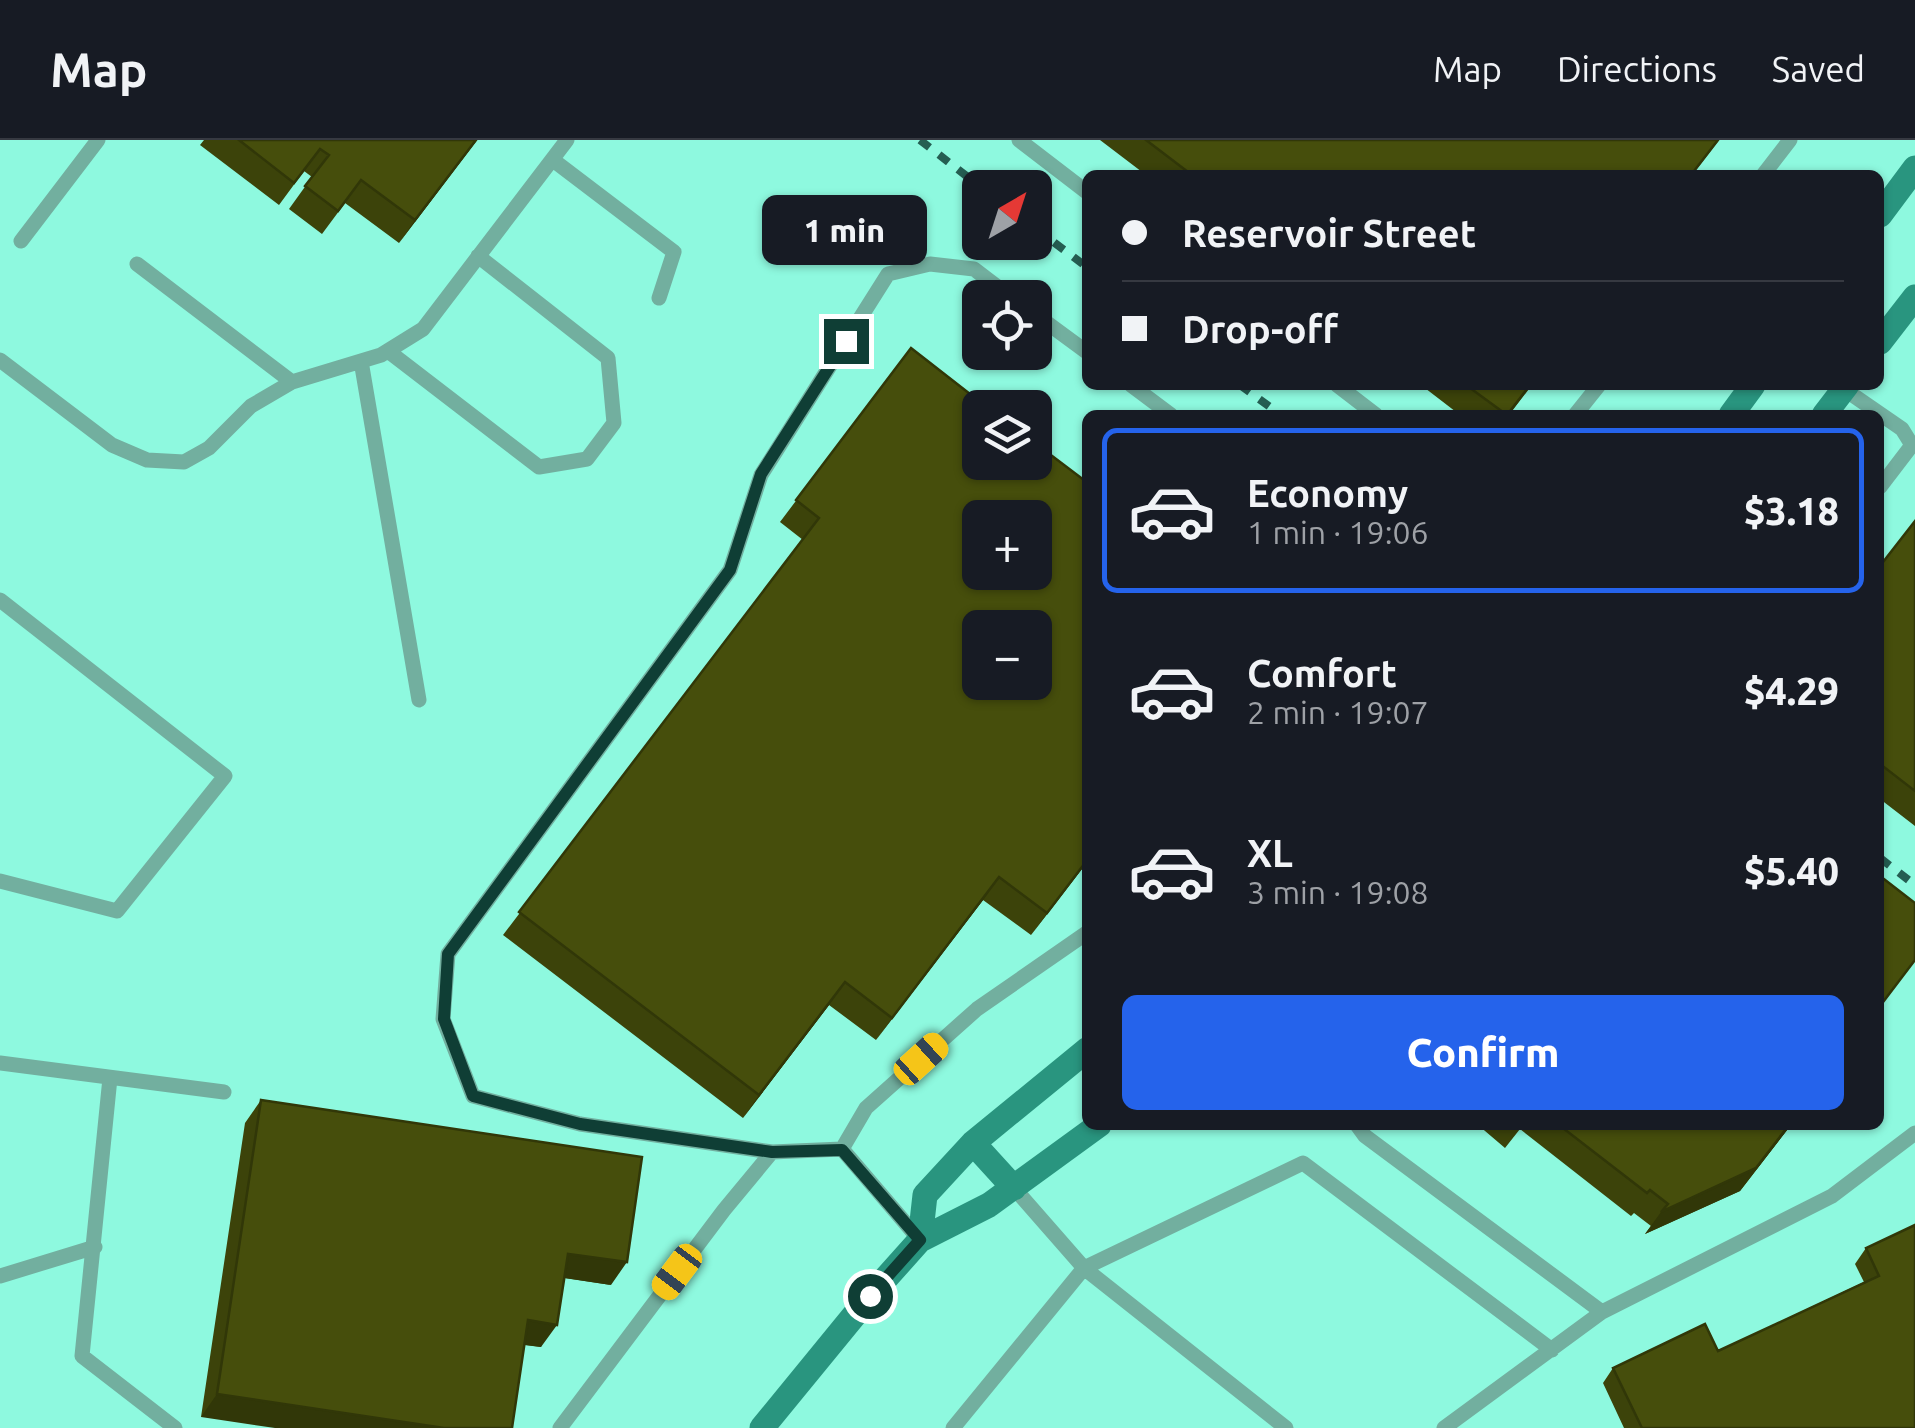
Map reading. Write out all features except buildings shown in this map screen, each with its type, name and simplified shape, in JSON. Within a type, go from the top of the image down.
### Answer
[{"type":"main road","points":[[1884,210],[1915,168]]},
{"type":"main road","points":[[1884,337],[1915,296]]},
{"type":"main road","points":[[1828,410],[1844,390]]},
{"type":"main road","points":[[920,1240],[925,1196],[973,1143],[1082,1054]]},
{"type":"main road","points":[[762,1428],[920,1240],[989,1205],[1092,1130]]},
{"type":"main road","points":[[973,1143],[1014,1188]]},
{"type":"lane","points":[[21,241],[98,140]]},
{"type":"lane","points":[[0,360],[112,445],[147,460],[184,462],[209,448],[252,406],[292,382],[361,362],[423,329],[567,140]]},
{"type":"lane","points":[[1019,140],[1082,187]]},
{"type":"lane","points":[[1767,170],[1790,140]]},
{"type":"lane","points":[[553,160],[674,252],[659,298]]},
{"type":"lane","points":[[388,351],[540,467],[587,458],[614,423],[608,358],[478,256]]},
{"type":"lane","points":[[137,264],[292,382]]},
{"type":"lane","points":[[842,1150],[772,1152],[580,1124],[473,1096],[444,1019],[448,954],[730,570],[761,474],[888,274],[930,264],[974,269],[988,280]]},
{"type":"lane","points":[[1052,327],[1082,349]]},
{"type":"lane","points":[[361,362],[419,700]]},
{"type":"lane","points":[[1138,390],[1164,410]]},
{"type":"lane","points":[[1344,390],[1370,410]]},
{"type":"lane","points":[[1579,410],[1595,390]]},
{"type":"lane","points":[[1850,390],[1877,410]]},
{"type":"lane","points":[[1884,416],[1902,429],[1912,445],[1884,482]]},
{"type":"lane","points":[[0,600],[225,776],[116,911],[0,881]]},
{"type":"lane","points":[[842,1150],[866,1108],[963,1022],[1082,936]]},
{"type":"lane","points":[[0,1064],[224,1092]]},
{"type":"lane","points":[[110,1078],[82,1356],[175,1428]]},
{"type":"lane","points":[[1361,1130],[1602,1312]]},
{"type":"lane","points":[[1444,1428],[1464,1423],[1602,1312],[1832,1196],[1915,1132]]},
{"type":"lane","points":[[842,1150],[920,1240]]},
{"type":"lane","points":[[560,1428],[772,1152]]},
{"type":"lane","points":[[953,1428],[1084,1268],[1303,1163],[1552,1350]]},
{"type":"lane","points":[[1014,1188],[1084,1268],[1286,1428]]},
{"type":"lane","points":[[0,1276],[95,1246]]},
{"type":"railway","points":[[920,140],[962,173]]},
{"type":"railway","points":[[1052,241],[1082,263]]},
{"type":"railway","points":[[1247,390],[1274,410]]},
{"type":"railway","points":[[1884,861],[1915,885]]},
{"type":"route","points":[[846,341],[761,474],[730,570],[448,954],[444,1019],[473,1096],[580,1124],[772,1152],[842,1150],[920,1240],[870,1296]]}]
